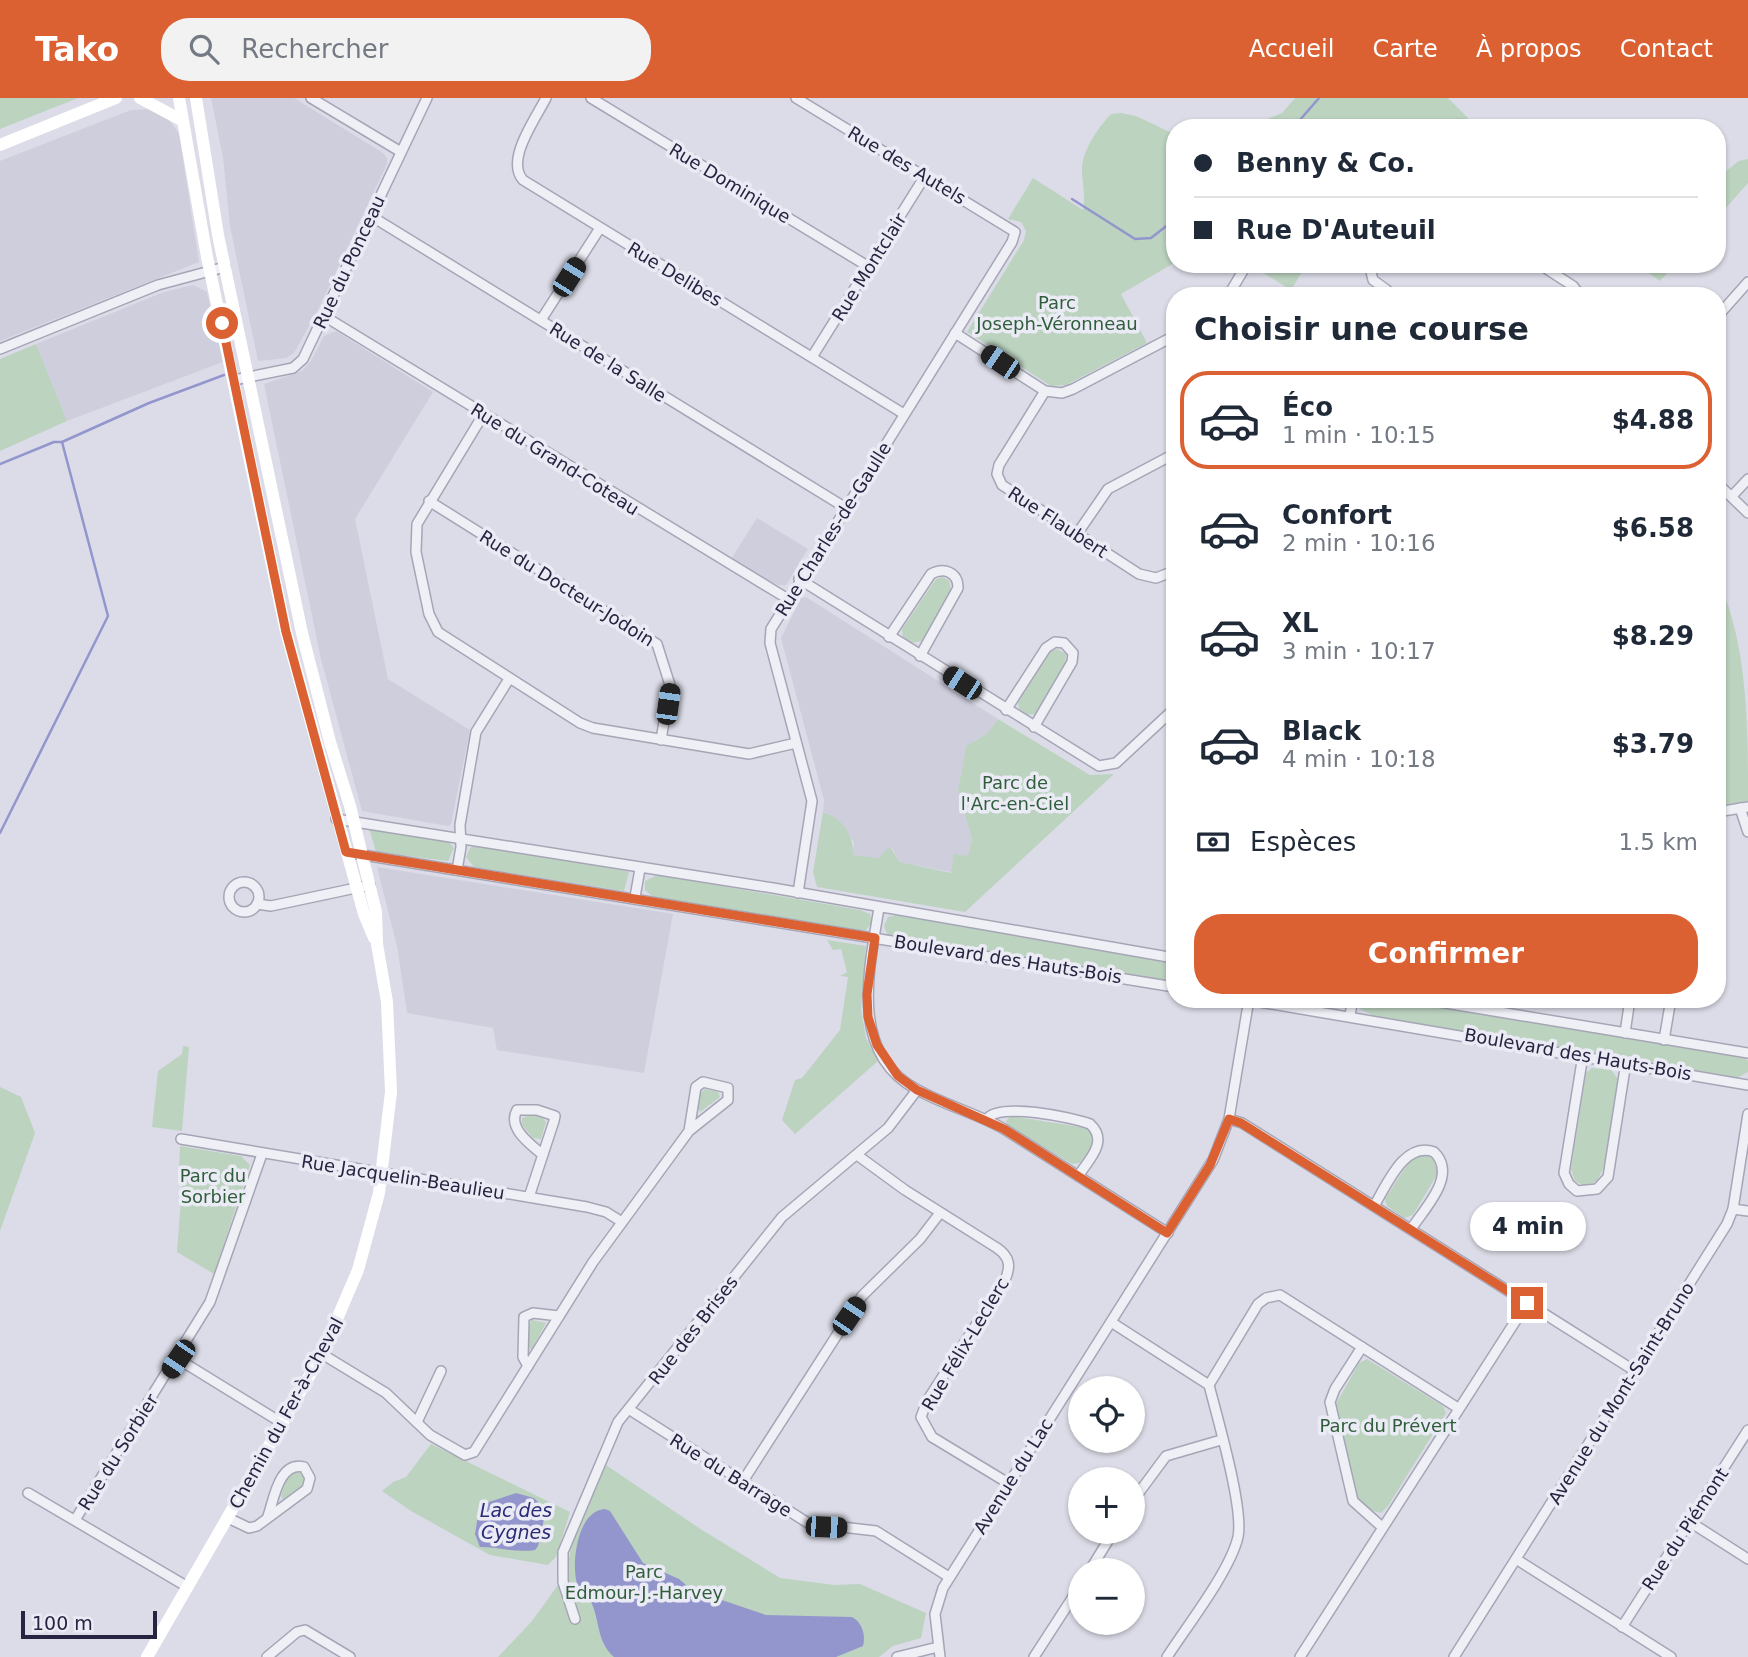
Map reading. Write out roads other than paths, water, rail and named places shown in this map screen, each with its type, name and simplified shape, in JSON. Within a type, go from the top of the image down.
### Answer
[{"type":"street","points":[[0,145],[116,98]]},
{"type":"street","points":[[141,98],[183,121]]},
{"type":"street","name":"Chemin du Fer-à-Cheval","points":[[179,98],[210,271],[286,632],[336,819],[377,944]]},
{"type":"street","name":"Chemin du Fer-à-Cheval","points":[[147,1657],[322,1354],[358,1270],[383,1174],[390,1111],[391,1054],[386,994],[377,944],[376,912],[354,820],[306,650],[225,267],[197,98]]},
{"type":"street","points":[[311,98],[401,152]]},
{"type":"street","name":"Rue du Ponceau","points":[[234,380],[296,366],[303,359],[426,98]]},
{"type":"street","name":"Rue Delibes","points":[[545,98],[516,161],[518,174],[600,228],[904,414]]},
{"type":"street","name":"Rue Dominique","points":[[591,98],[869,267]]},
{"type":"street","name":"Rue des Autels","points":[[796,98],[811,102],[1009,227],[1015,234]]},
{"type":"street","name":"Rue Montclair","points":[[812,357],[925,176]]},
{"type":"street","name":"Rue de la Salle","points":[[371,216],[846,508]]},
{"type":"street","points":[[541,320],[600,228]]},
{"type":"street","name":"Rue Charles-de-Gaulle","points":[[798,893],[812,805],[769,638],[771,629],[799,579],[846,508],[1015,234]]},
{"type":"street","points":[[0,349],[158,285],[225,267]]},
{"type":"street","points":[[1370,273],[1371,277],[1384,287]]},
{"type":"street","points":[[1553,273],[1574,287]]},
{"type":"street","points":[[1726,307],[1748,282]]},
{"type":"street","name":"Rue du Grand-Coteau","points":[[324,316],[788,599]]},
{"type":"street","points":[[955,333],[1045,391],[1062,393],[1166,340]]},
{"type":"street","name":"Rue Flaubert","points":[[1045,391],[1001,461],[998,478],[1005,489],[1144,576],[1156,578],[1166,574]]},
{"type":"street","points":[[238,400],[247,411],[254,437],[262,439]]},
{"type":"street","points":[[483,415],[416,524],[414,540],[432,624],[449,641],[586,726],[749,754],[796,743]]},
{"type":"street","points":[[1077,534],[1108,489],[1166,458]]},
{"type":"street","points":[[1732,496],[1748,479]]},
{"type":"street","points":[[1726,491],[1748,513]]},
{"type":"street","name":"Rue du Docteur-Jodoin","points":[[429,501],[657,644],[670,685],[661,740]]},
{"type":"street","points":[[890,637],[931,574],[949,572],[957,579],[958,588],[920,656]]},
{"type":"street","points":[[799,579],[1092,763],[1109,766],[1123,757],[1166,717]]},
{"type":"street","points":[[1006,710],[1046,648],[1055,642],[1064,643],[1073,653],[1071,665],[1034,727]]},
{"type":"street","points":[[457,870],[476,732],[509,679]]},
{"type":"street","points":[[1726,810],[1744,808],[1748,832]]},
{"type":"street","name":"Boulevard des Hauts-Bois","points":[[336,819],[798,893],[1166,957]]},
{"type":"street","name":"Boulevard des Hauts-Bois","points":[[346,852],[1166,986]]},
{"type":"street","points":[[635,897],[640,869]]},
{"type":"street","points":[[257,904],[271,906],[370,885]]},
{"type":"street","points":[[879,908],[867,994],[872,1031],[891,1067],[917,1090],[987,1119],[1167,1233]]},
{"type":"street","name":"Avenue du Lac","points":[[939,1652],[936,1610],[949,1577],[1210,1165],[1229,1119],[1248,1008]]},
{"type":"street","name":"Boulevard des Hauts-Bois","points":[[1300,1008],[1748,1085]]},
{"type":"street","points":[[1350,1016],[1351,1008]]},
{"type":"street","name":"Boulevard des Hauts-Bois","points":[[1475,1008],[1748,1053]]},
{"type":"street","points":[[1625,1033],[1629,1008]]},
{"type":"street","points":[[1664,1040],[1669,1008]]},
{"type":"street","points":[[1583,1055],[1564,1173],[1569,1184],[1577,1191],[1597,1189],[1607,1180],[1626,1062]]},
{"type":"street","points":[[322,1354],[386,1393],[444,1444],[462,1454],[471,1454],[479,1447],[559,1316],[630,1210],[689,1131],[725,1102],[728,1088],[703,1082],[696,1087],[689,1131]]},
{"type":"street","name":"Rue des Brises","points":[[575,1619],[563,1582],[565,1543],[615,1427],[775,1224],[891,1125],[917,1090]]},
{"type":"street","points":[[529,1197],[543,1155],[555,1115],[517,1110],[514,1116],[515,1127],[543,1155]]},
{"type":"street","points":[[987,1119],[995,1112],[1010,1111],[1090,1124],[1098,1135],[1098,1144],[1079,1176]]},
{"type":"street","name":"Avenue du Mont-Saint-Bruno","points":[[1454,1657],[1717,1241],[1733,1209],[1748,1114]]},
{"type":"street","points":[[1229,1119],[1241,1123],[1635,1371]]},
{"type":"street","name":"Rue Jacquelin-Beaulieu","points":[[181,1139],[602,1210],[622,1222]]},
{"type":"street","points":[[1374,1206],[1407,1155],[1418,1149],[1434,1152],[1442,1162],[1444,1176],[1411,1229]]},
{"type":"street","name":"Rue du Sorbier","points":[[75,1520],[178,1359],[214,1293],[262,1154]]},
{"type":"street","name":"Rue Félix-Leclerc","points":[[857,1155],[940,1213],[1003,1252],[1010,1265],[1005,1280],[926,1401],[921,1420],[932,1437],[1008,1483]]},
{"type":"street","points":[[1733,1209],[1748,1211]]},
{"type":"street","points":[[743,1482],[862,1296],[920,1239],[940,1213]]},
{"type":"street","points":[[1209,1385],[1257,1306],[1272,1296],[1288,1299],[1458,1408]]},
{"type":"street","points":[[1300,1657],[1527,1303]]},
{"type":"street","points":[[528,1366],[523,1357],[524,1317],[533,1313],[559,1316]]},
{"type":"street","points":[[1111,1322],[1209,1385],[1238,1512],[1236,1543],[1167,1657]]},
{"type":"street","points":[[1362,1347],[1335,1388],[1331,1402],[1353,1501],[1382,1527]]},
{"type":"street","points":[[178,1359],[282,1423]]},
{"type":"street","points":[[417,1422],[441,1371]]},
{"type":"street","name":"Rue du Barrage","points":[[631,1410],[808,1523],[865,1529],[885,1535],[949,1577]]},
{"type":"street","name":"Rue du Piémont","points":[[1622,1627],[1748,1430]]},
{"type":"street","points":[[1145,1484],[1166,1456],[1222,1440]]},
{"type":"street","points":[[228,1518],[251,1528],[307,1489],[310,1478],[304,1467],[292,1466],[285,1471],[268,1516]]},
{"type":"street","points":[[28,1493],[186,1586]]},
{"type":"street","points":[[1690,1522],[1748,1559]]},
{"type":"street","points":[[1516,1559],[1671,1657]]},
{"type":"street","points":[[1034,1657],[1068,1605]]},
{"type":"street","points":[[267,1657],[297,1632],[305,1630],[350,1657]]},
{"type":"street","points":[[897,1657],[939,1652]]},
{"type":"water","name":"Lac des Cygnes","points":[[516,1493],[534,1498],[546,1510],[538,1546],[535,1550],[528,1551],[480,1547],[475,1534],[479,1509],[489,1502]]},
{"type":"water","points":[[605,1509],[610,1511],[643,1563],[679,1579],[692,1590],[766,1615],[852,1617],[862,1629],[863,1646],[836,1657],[614,1657],[602,1639],[592,1604],[578,1587],[575,1566],[582,1529],[595,1512]]},
{"type":"waterway","points":[[1301,119],[1319,98]]},
{"type":"waterway","points":[[1072,199],[1135,239],[1151,238],[1166,226]]},
{"type":"waterway","points":[[62,442],[149,403],[224,375]]},
{"type":"waterway","points":[[0,464],[54,442],[62,442],[108,616],[0,833]]},
{"type":"park label","name":"Parc Joseph-Véronneau","points":[[1057,312]]},
{"type":"park label","name":"Parc de l'Arc-en-Ciel","points":[[1015,792]]},
{"type":"park label","name":"Parc du Sorbier","points":[[213,1185]]},
{"type":"park label","name":"Parc du Prévert","points":[[1388,1425]]},
{"type":"park label","name":"Parc Edmour-J.-Harvey","points":[[644,1581]]}]
